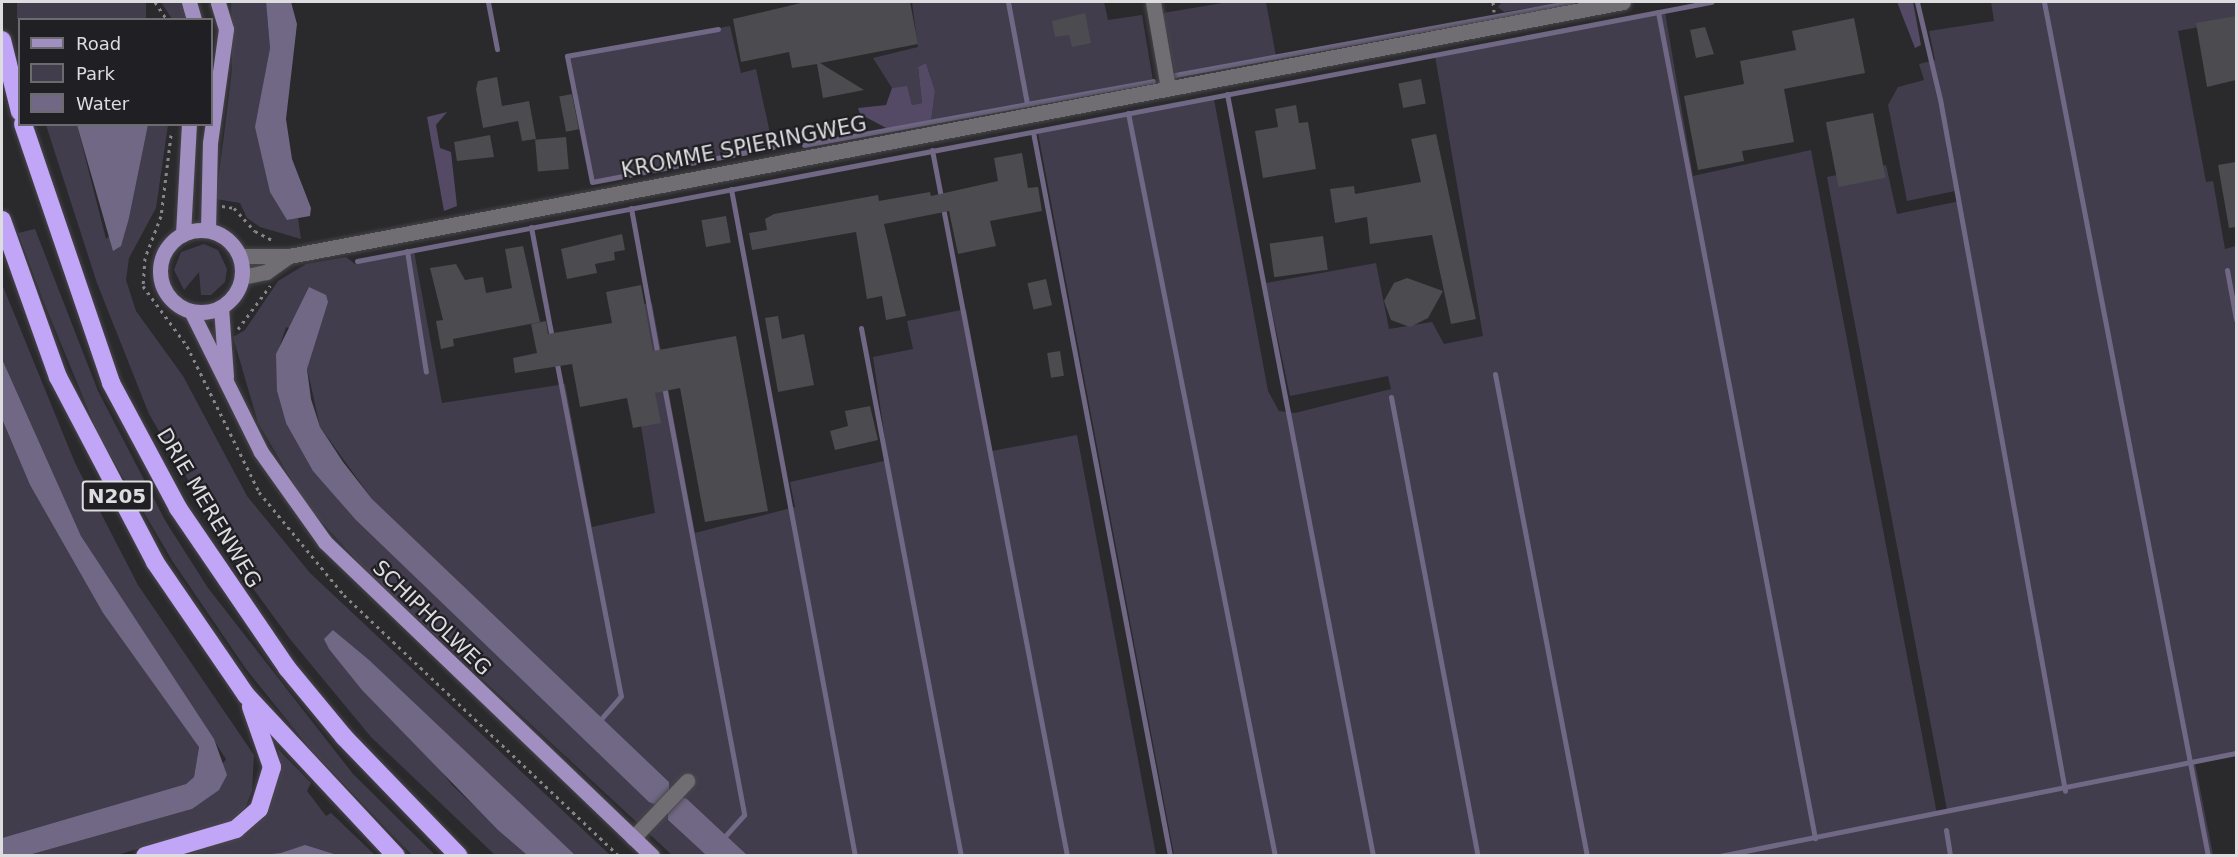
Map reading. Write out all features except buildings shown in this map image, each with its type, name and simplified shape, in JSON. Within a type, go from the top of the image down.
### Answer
[{"type":"highway","points":[[2,40],[18,104]]},
{"type":"highway","name":"DRIE MERENWEG","points":[[24,126],[111,383],[178,508],[287,668],[358,752],[459,855]]},
{"type":"highway","name":"N205","points":[[2,220],[45,345],[104,473],[154,562],[246,695],[396,855]]},
{"type":"highway","name":"N205","points":[[146,855],[236,829],[259,809],[273,767],[271,751],[246,695]]},
{"type":"main road","points":[[189,2],[194,18]]},
{"type":"main road","points":[[208,230],[208,205],[226,29],[218,2]]},
{"type":"main road","points":[[183,234],[189,126]]},
{"type":"main road","points":[[208,230],[227,239],[239,256],[242,277],[221,307],[191,311],[168,296],[160,268],[167,248],[183,234],[208,230]]},
{"type":"main road","name":"SCHIPHOLWEG","points":[[221,307],[225,335],[226,377]]},
{"type":"main road","name":"SCHIPHOLWEG","points":[[191,311],[204,342],[226,377],[261,452],[325,542],[652,855]]},
{"type":"street","points":[[1152,2],[1168,88]]},
{"type":"street","name":"KROMME SPIERINGWEG","points":[[239,256],[1168,88],[1623,2]]},
{"type":"street","name":"KROMME SPIERINGWEG","points":[[242,277],[266,272],[286,249]]},
{"type":"street","points":[[633,838],[687,781]]},
{"type":"path","points":[[155,2],[166,18]]},
{"type":"path","points":[[208,205],[234,208],[255,231],[286,249]]},
{"type":"path","points":[[162,210],[183,207]]},
{"type":"path","points":[[225,335],[244,324],[276,277]]},
{"type":"path","points":[[187,346],[204,342]]},
{"type":"green space","points":[[17,2],[146,2],[146,18],[17,19]]},
{"type":"green space","points":[[161,2],[184,2],[190,18],[171,18]]},
{"type":"green space","points":[[231,2],[266,2],[270,48],[262,92],[287,220],[298,218],[301,239],[260,227],[247,218],[240,203],[216,199],[232,70]]},
{"type":"green space","points":[[912,2],[1104,2],[1108,20],[1142,15],[1153,81],[931,122],[935,91],[926,63],[918,67],[922,103],[912,105],[907,87],[892,88],[873,58],[918,47]]},
{"type":"green space","points":[[1228,2],[1266,2],[1276,56],[1175,75],[1163,13]]},
{"type":"green space","points":[[1502,2],[1565,2],[1504,12],[1498,7]]},
{"type":"green space","points":[[1991,2],[2236,2],[2236,20],[2178,31],[2206,182],[2213,181],[2225,249],[2236,246],[2236,755],[2195,763],[2213,855],[1174,855],[1038,133],[1214,99],[1268,391],[1279,411],[1295,413],[1391,389],[1388,376],[1290,396],[1266,283],[1376,263],[1389,329],[1432,322],[1444,344],[1483,336],[1435,56],[1665,12],[1693,176],[1811,150],[1937,814],[1947,810],[1827,177],[1886,165],[1897,214],[1960,201],[1945,141],[1955,191],[1907,201],[1888,105],[1898,87],[1924,80],[1919,64],[1935,60],[1929,31],[1994,21]]},
{"type":"green space","points":[[730,26],[741,73],[756,69],[773,147],[592,182],[567,56]]},
{"type":"green space","points":[[46,126],[77,126],[106,239],[129,218],[148,126],[168,126],[156,208],[129,258],[126,280],[136,311],[183,376],[247,496],[310,573],[610,855],[575,855],[333,630],[452,785],[527,855],[495,855],[371,737],[290,639],[249,583],[149,414],[97,283]]},
{"type":"green space","points":[[35,229],[98,391],[166,522],[208,588],[353,774],[435,855],[412,855],[311,750],[246,669],[173,562],[99,436],[18,233]]},
{"type":"green space","points":[[204,244],[218,250],[227,269],[225,282],[211,295],[201,295],[199,272],[184,290],[174,270],[181,252]]},
{"type":"green space","points":[[414,251],[442,403],[565,384],[592,527],[655,513],[622,307],[652,303],[695,533],[795,507],[790,482],[888,460],[873,357],[913,349],[907,321],[966,309],[992,451],[1077,435],[1156,855],[747,855],[687,799],[669,792],[669,782],[372,499],[320,427],[307,368],[315,338],[286,327],[277,354],[277,391],[286,423],[668,810],[668,820],[706,855],[672,855],[370,575],[307,506],[258,423],[233,337],[245,330],[278,281],[306,264],[346,257],[355,264]]},
{"type":"green space","points":[[2,284],[75,463],[138,585],[254,755],[252,791],[245,808],[230,822],[117,855],[29,855],[192,809],[226,759],[81,536],[2,359]]},
{"type":"green space","points":[[2,419],[30,485],[103,613],[199,746],[194,777],[186,784],[2,838]]},
{"type":"green space","points":[[278,749],[311,783],[307,791],[326,816],[331,813],[375,855],[181,856],[240,836],[268,807],[280,773]]},
{"type":"shaded area","points":[[1897,2],[1913,2],[1921,45],[1915,48]]},
{"type":"shaded area","points":[[926,63],[935,91],[931,122],[888,129],[860,114],[858,108],[886,105],[892,88],[907,86],[912,105],[922,103],[918,67]]},
{"type":"shaded area","points":[[447,112],[436,125],[440,148],[451,152],[457,206],[444,211],[427,117]]},
{"type":"water","points":[[266,2],[291,2],[297,24],[286,119],[292,159],[311,208],[310,216],[287,220],[270,192],[255,127],[270,48]]},
{"type":"water","points":[[77,126],[148,126],[129,218],[121,246],[113,251]]},
{"type":"water","points":[[309,287],[326,295],[328,302],[307,369],[311,399],[320,427],[343,462],[372,499],[669,782],[669,792],[687,799],[747,855],[706,855],[668,820],[668,810],[649,802],[356,520],[313,471],[286,423],[277,391],[276,354]]},
{"type":"water","points":[[2,359],[81,536],[214,739],[227,775],[219,790],[192,809],[29,855],[2,855],[2,838],[186,784],[194,777],[199,747],[103,613],[30,485],[2,419]]},
{"type":"water","points":[[333,630],[369,660],[575,855],[527,855],[498,830],[362,690],[329,649],[324,639]]},
{"type":"water","points":[[305,845],[337,855],[263,855],[281,853]]},
{"type":"waterway","points":[[488,2],[497,49]]},
{"type":"waterway","points":[[1008,2],[1027,104],[1153,81]]},
{"type":"waterway","points":[[1175,75],[1571,2]]},
{"type":"waterway","points":[[357,261],[1711,2]]},
{"type":"waterway","points":[[1917,2],[1940,99],[2065,791]]},
{"type":"waterway","points":[[2044,2],[2208,856]]},
{"type":"waterway","points":[[1658,12],[1815,838]]},
{"type":"waterway","points":[[718,29],[567,56],[592,182],[773,147]]},
{"type":"waterway","points":[[1227,94],[1373,856]]},
{"type":"waterway","points":[[804,145],[1027,104]]},
{"type":"waterway","points":[[1128,113],[1275,856]]},
{"type":"waterway","points":[[1033,132],[1170,856]]},
{"type":"waterway","points":[[932,150],[1067,856]]},
{"type":"waterway","points":[[731,189],[855,856]]},
{"type":"waterway","points":[[631,208],[658,356]]},
{"type":"waterway","points":[[531,227],[552,338]]},
{"type":"waterway","points":[[407,251],[426,372]]},
{"type":"waterway","points":[[2227,270],[2236,319]]},
{"type":"waterway","points":[[861,328],[961,856]]},
{"type":"waterway","points":[[556,359],[621,696],[601,719]]},
{"type":"waterway","points":[[1495,374],[1587,856]]},
{"type":"waterway","points":[[664,386],[744,815],[726,835]]},
{"type":"waterway","points":[[1391,397],[1478,856]]},
{"type":"waterway","points":[[1720,856],[2236,753]]},
{"type":"waterway","points":[[1946,830],[1950,856]]}]
